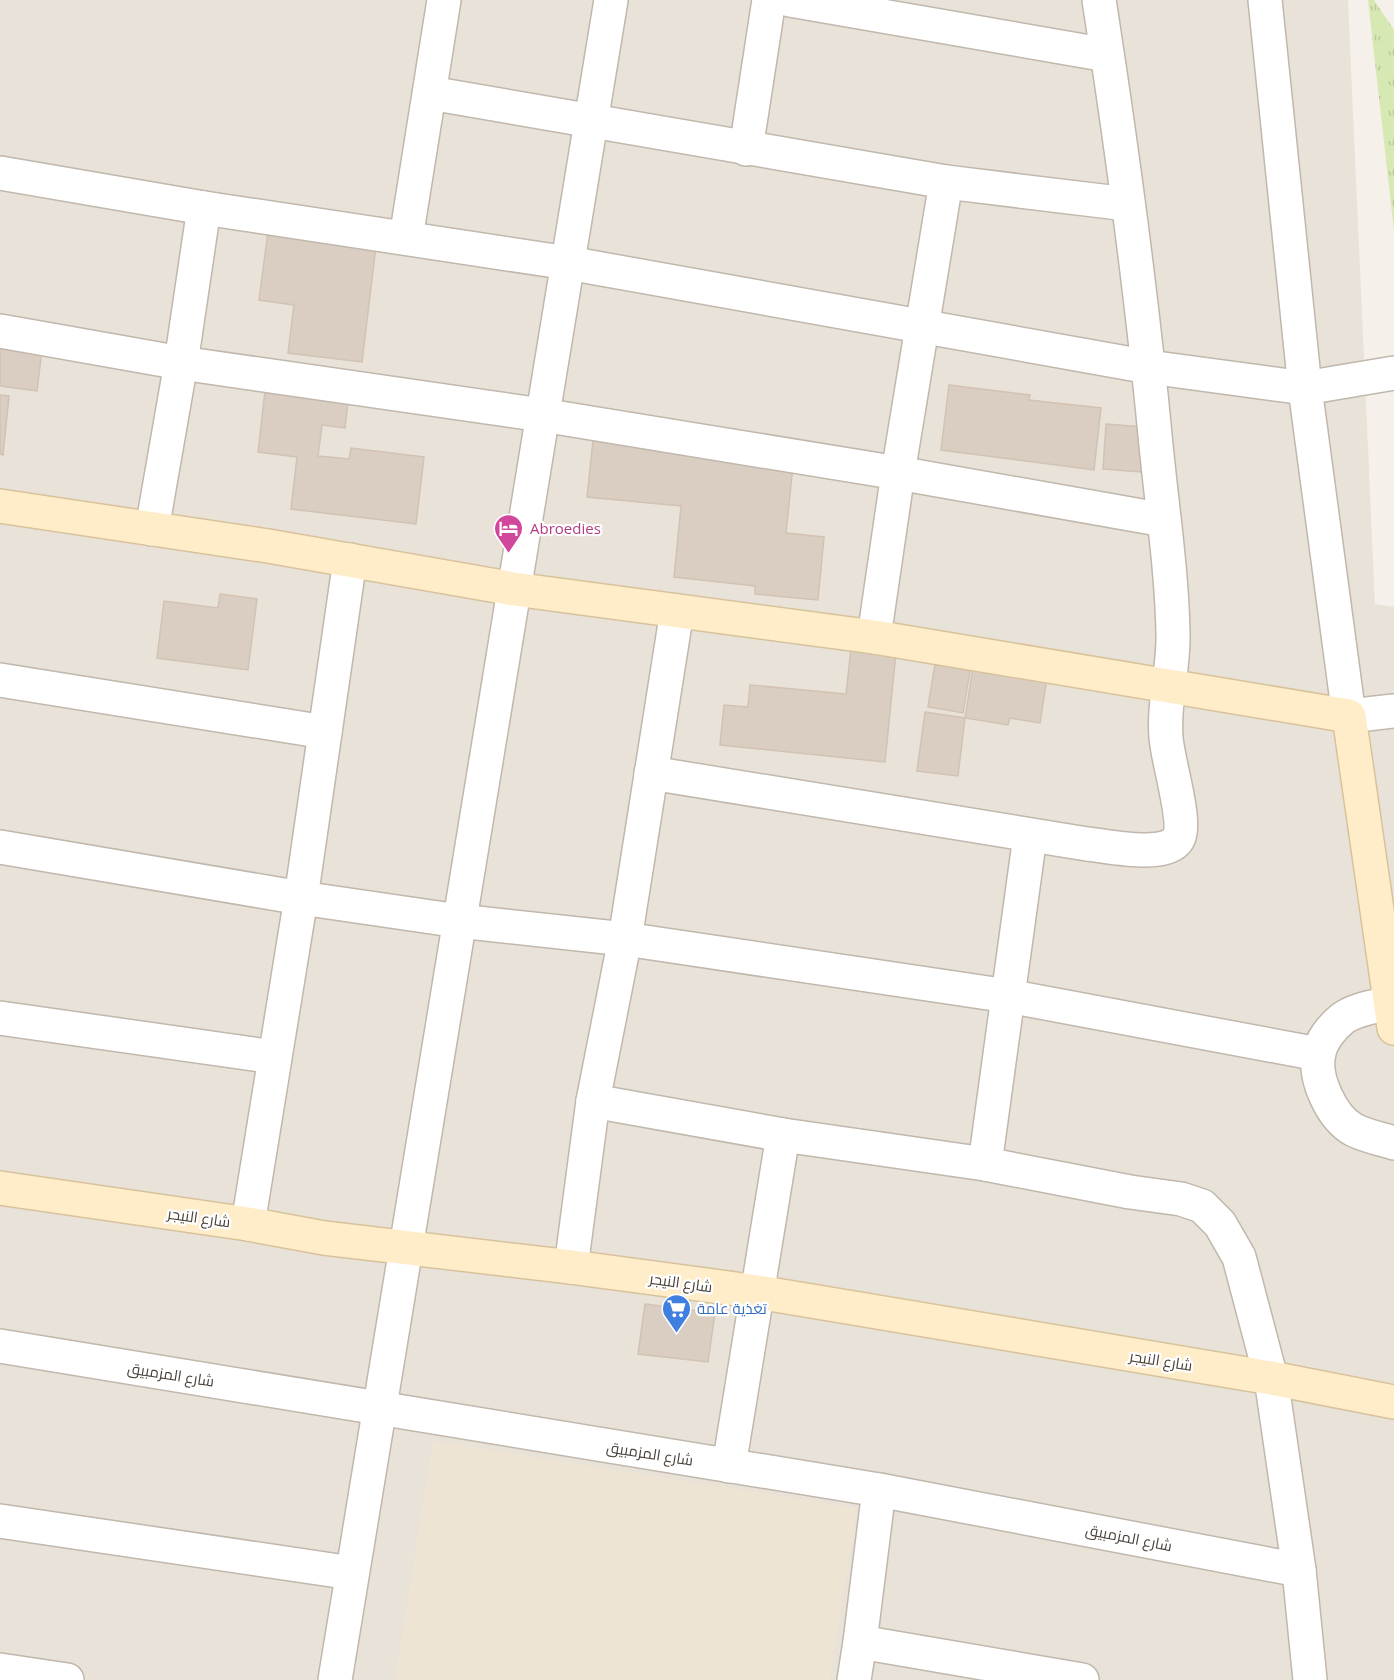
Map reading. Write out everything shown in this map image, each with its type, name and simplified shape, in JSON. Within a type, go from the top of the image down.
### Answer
[{"type":"street","points":[[406,238],[444,0]]},
{"type":"street","points":[[335,1680],[611,0]]},
{"type":"street","points":[[746,149],[769,0]]},
{"type":"street","points":[[790,0],[1107,55]]},
{"type":"street","points":[[651,772],[1030,836],[1141,850],[1170,847],[1177,841],[1181,834],[1181,818],[1166,737],[1173,635],[1164,520],[1149,367],[1099,0]]},
{"type":"street","points":[[1264,0],[1305,388],[1392,1015],[1355,1011],[1342,1019],[1325,1040],[1318,1054],[1320,1081],[1325,1096],[1342,1120],[1354,1129],[1394,1143]]},
{"type":"street","points":[[430,93],[945,182],[1127,204]]},
{"type":"street","points":[[0,173],[204,208],[568,263],[1149,367],[1305,388],[1394,373]]},
{"type":"street","points":[[874,637],[945,182]]},
{"type":"street","points":[[152,529],[182,363],[204,208]]},
{"type":"street","points":[[0,331],[182,363],[542,415],[898,473],[1164,520]]},
{"type":"street","points":[[0,506],[350,560],[514,589],[874,637],[1349,716],[1394,711]]},
{"type":"street","points":[[248,1224],[326,732],[350,560]]},
{"type":"street","points":[[572,1267],[593,1101],[625,939],[677,611]]},
{"type":"street","points":[[0,680],[326,732]]},
{"type":"street","points":[[985,1164],[1030,836]]},
{"type":"street","points":[[0,847],[300,898],[459,921],[625,939],[1008,996],[1318,1054]]},
{"type":"street","points":[[0,1018],[274,1057]]},
{"type":"street","points":[[593,1101],[783,1135],[985,1164],[1130,1192],[1181,1199],[1202,1206],[1220,1224],[1239,1257],[1271,1378],[1299,1570],[1310,1680]]},
{"type":"street","points":[[729,1466],[783,1135]]},
{"type":"street","name":"شارع النيجر","points":[[0,1188],[248,1224],[324,1238],[572,1267],[758,1292],[1271,1378],[1394,1402]]},
{"type":"street","name":"شارع المزمبيق","points":[[0,1346],[879,1490],[1299,1570]]},
{"type":"street","points":[[854,1680],[879,1490]]},
{"type":"street","points":[[0,1521],[352,1573]]},
{"type":"street","points":[[860,1642],[1082,1680]]},
{"type":"street","points":[[0,1670],[46,1679]]},
{"type":"shaded area","points":[[0,0],[1348,0],[1375,604],[1394,607],[1394,1680],[0,1680]]},
{"type":"shaded area","points":[[433,1441],[857,1508],[830,1680],[395,1680]]},
{"type":"green space","points":[[1368,0],[1374,0],[1394,30],[1394,231]]},
{"type":"building","points":[[268,232],[376,246],[362,362],[288,353],[294,305],[259,300]]},
{"type":"building","points":[[0,343],[42,349],[37,391],[0,386]]},
{"type":"building","points":[[266,382],[349,392],[345,428],[322,425],[318,456],[349,459],[351,448],[424,457],[416,524],[291,509],[297,457],[258,452]]},
{"type":"building","points":[[949,385],[1030,395],[1029,400],[1101,408],[1094,470],[941,450]]},
{"type":"building","points":[[0,395],[9,396],[3,455],[0,454]]},
{"type":"building","points":[[1106,424],[1144,427],[1141,472],[1103,469]]},
{"type":"building","points":[[594,431],[793,465],[786,533],[824,537],[818,600],[755,594],[755,586],[674,577],[681,506],[587,497]]},
{"type":"building","points":[[220,594],[257,599],[248,670],[157,658],[164,601],[218,608]]},
{"type":"building","points":[[852,639],[897,643],[885,762],[720,745],[724,705],[748,707],[750,685],[846,694]]},
{"type":"building","points":[[974,661],[1048,672],[1040,723],[1010,718],[1008,725],[965,718]]},
{"type":"building","points":[[935,664],[970,671],[963,713],[928,707]]},
{"type":"building","points":[[925,712],[965,718],[958,776],[917,771]]},
{"type":"building","name":"تغذية عامة","points":[[645,1304],[715,1313],[708,1362],[638,1354]]},
{"type":"place","name":"Abroedies","points":[[509,554]]},
{"type":"place","name":"تغذية عامة","points":[[676,1334]]}]
